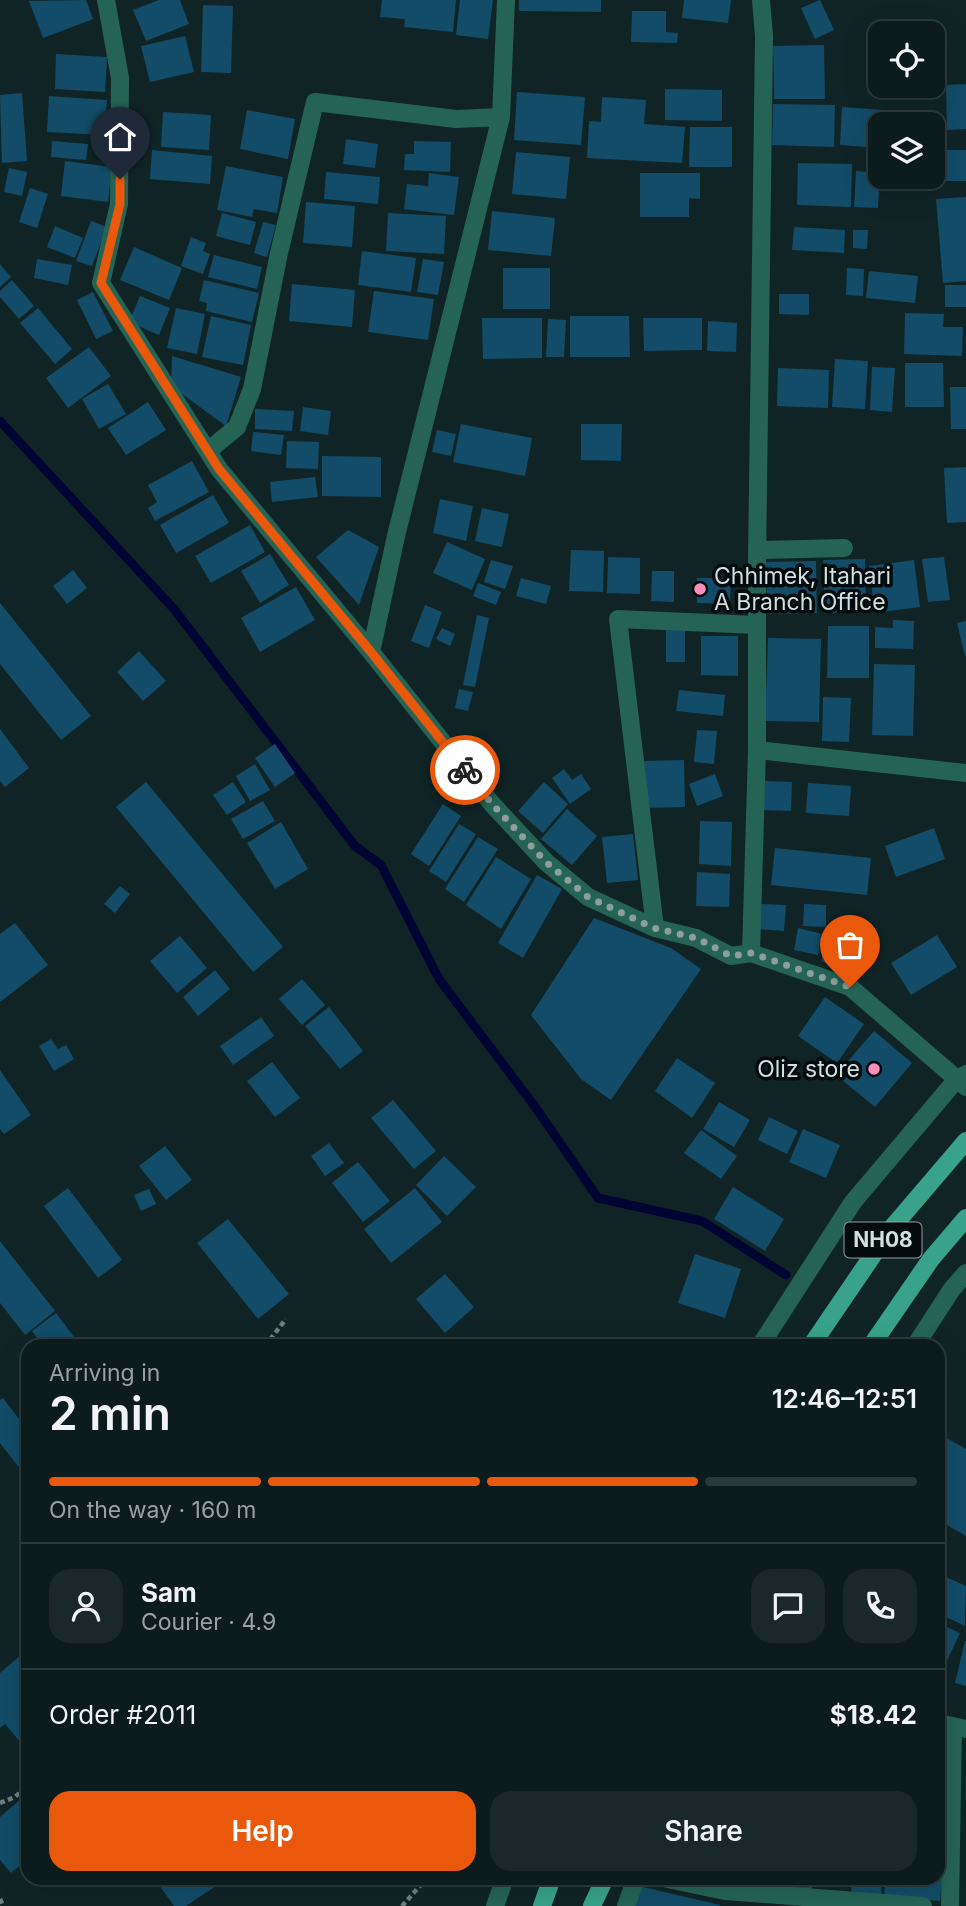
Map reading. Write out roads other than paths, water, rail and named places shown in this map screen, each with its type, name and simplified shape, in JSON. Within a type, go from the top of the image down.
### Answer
[{"type":"main road","name":"NH08","points":[[816,1339],[890,1230],[966,1141]]},
{"type":"main road","name":"NH08","points":[[876,1339],[931,1259],[966,1219]]},
{"type":"main road","points":[[542,1906],[550,1885]]},
{"type":"main road","points":[[592,1906],[602,1885]]},
{"type":"street","points":[[106,0],[120,78],[120,204],[101,283],[219,469],[371,652],[492,804],[546,862],[588,897],[654,928],[696,938],[731,956],[751,953],[850,987],[963,1080],[853,1202],[765,1339]]},
{"type":"street","points":[[371,652],[396,536],[500,117],[506,0]]},
{"type":"street","points":[[751,953],[757,750],[764,36],[761,0]]},
{"type":"street","points":[[208,451],[237,427],[252,389],[279,253],[315,102],[456,118],[500,117]]},
{"type":"street","points":[[757,550],[844,548]]},
{"type":"street","points":[[654,928],[618,619],[757,625]]},
{"type":"street","points":[[757,750],[966,773]]},
{"type":"street","points":[[920,1339],[952,1289],[966,1273]]},
{"type":"street","points":[[950,1906],[952,1726]]},
{"type":"street","points":[[495,1906],[502,1885]]},
{"type":"street","points":[[626,1906],[634,1885]]},
{"type":"street","points":[[696,1885],[725,1891],[923,1906]]},
{"type":"waterway","points":[[0,421],[174,609],[355,846],[381,865],[439,979],[536,1108],[598,1198],[702,1221],[786,1275]]},
{"type":"place","name":"Chhimek, Itahari A Branch Office","points":[[700,589]]},
{"type":"place","name":"Oliz store","points":[[874,1069]]}]
